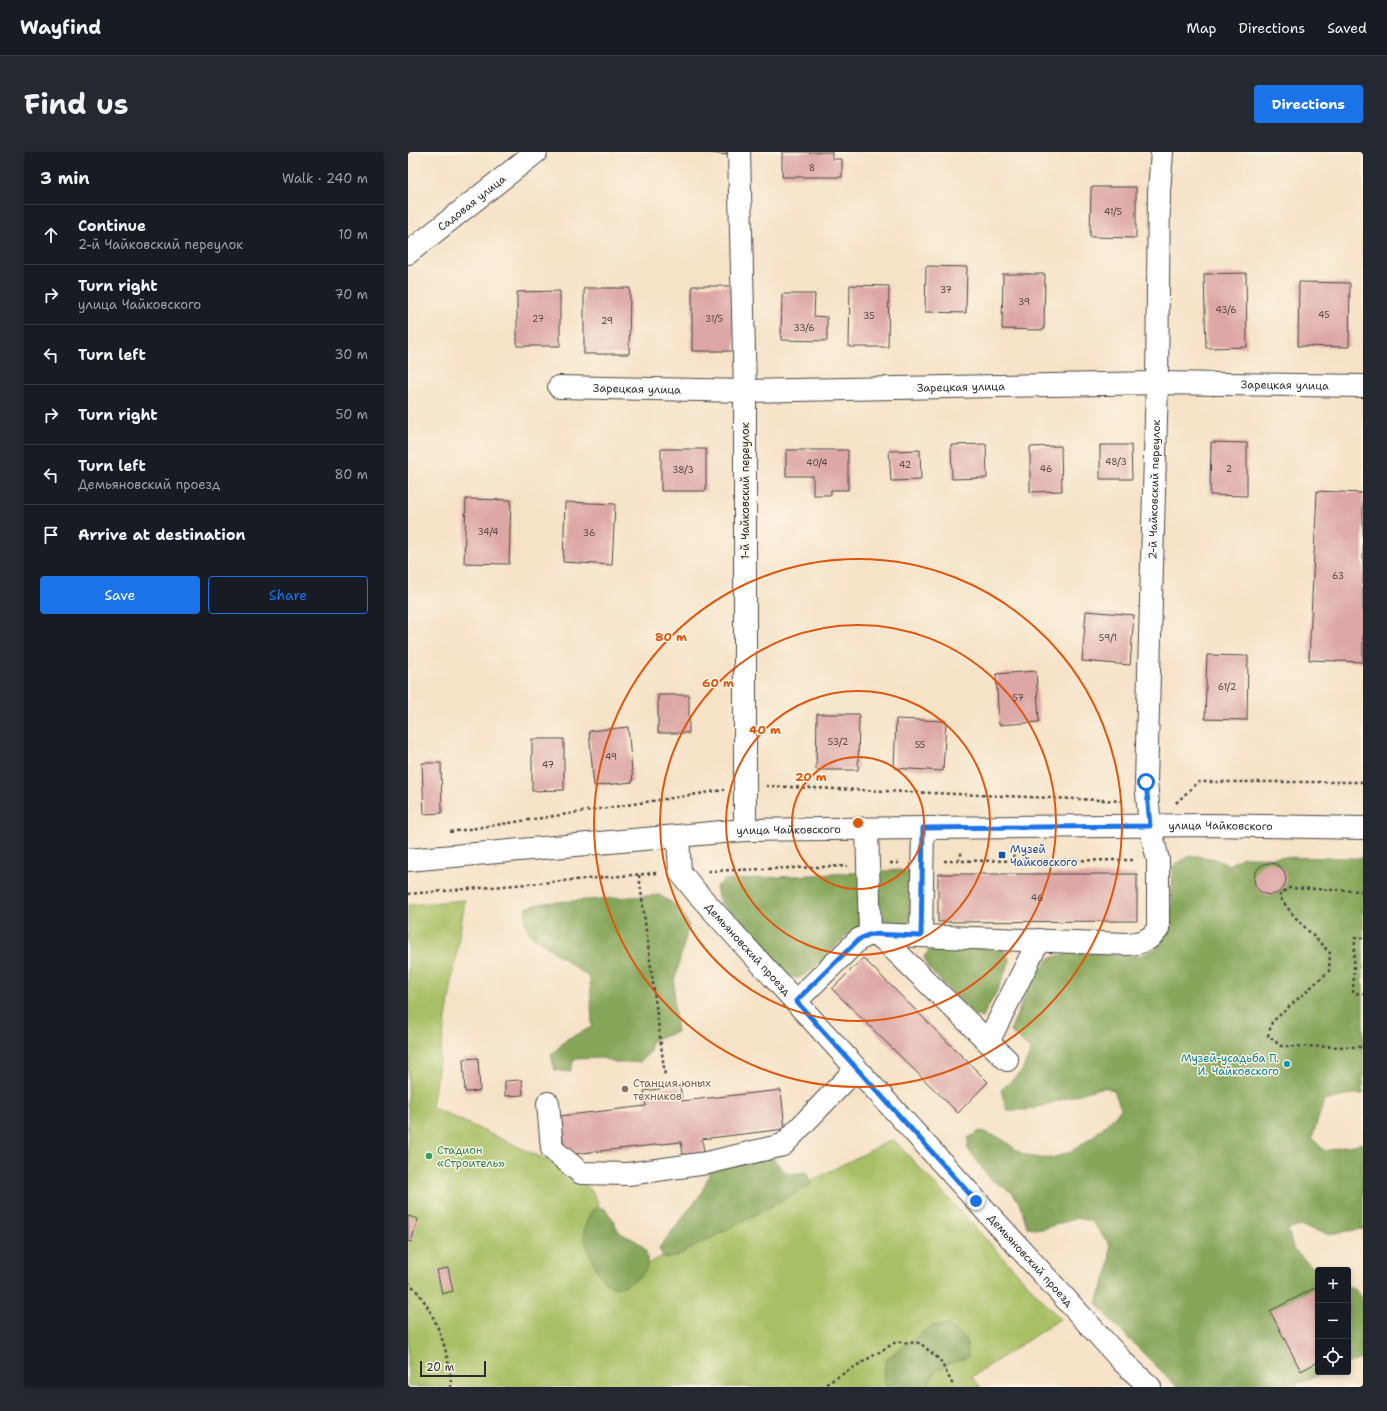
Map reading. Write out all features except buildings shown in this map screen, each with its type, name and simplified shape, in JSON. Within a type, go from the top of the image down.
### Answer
[{"type":"street","name":"Садовая улица","points":[[408,253],[536,152]]},
{"type":"street","name":"1-й Чайковский переулок","points":[[739,152],[745,391],[745,830]]},
{"type":"street","name":"2-й Чайковский переулок","points":[[870,934],[1127,944],[1141,943],[1151,938],[1158,929],[1158,860],[1150,826],[1146,782],[1158,383],[1159,192],[1162,152]]},
{"type":"street","name":"Зарецкая улица","points":[[558,387],[745,391],[1158,383],[1363,386]]},
{"type":"street","name":"улица Чайковского","points":[[408,860],[745,830],[1150,826],[1363,828]]},
{"type":"street","points":[[921,936],[923,828]]},
{"type":"street","points":[[867,829],[870,934]]},
{"type":"street","name":"Демьяновский проезд","points":[[678,837],[680,872],[697,893],[1118,1356],[1150,1387]]},
{"type":"street","points":[[796,1001],[858,940],[870,934],[882,938],[1007,1060]]},
{"type":"street","points":[[988,1042],[1039,940]]},
{"type":"street","points":[[548,1103],[552,1149],[581,1173],[628,1174],[707,1163],[783,1145],[856,1069]]},
{"type":"path","points":[[1150,826],[1198,782],[1363,782]]},
{"type":"path","points":[[447,832],[757,786],[1148,802]]},
{"type":"path","points":[[958,861],[1158,860]]},
{"type":"path","points":[[639,875],[665,1076]]},
{"type":"path","points":[[1363,891],[1288,888],[1279,896],[1293,915],[1330,953],[1329,971],[1272,1022],[1268,1036],[1282,1046],[1363,1047]]},
{"type":"path","points":[[1363,938],[1355,938],[1352,993],[1363,994]]},
{"type":"path","points":[[408,1282],[423,1300],[440,1335],[448,1356],[451,1374],[451,1387]]},
{"type":"path","points":[[821,1387],[896,1342],[920,1343],[940,1360],[954,1387]]},
{"type":"green space","points":[[1191,855],[1215,859],[1228,865],[1243,857],[1363,858],[1363,1094],[1352,1094],[1324,1101],[1312,1138],[1325,1151],[1363,1143],[1363,1229],[1328,1234],[1301,1226],[1288,1230],[1294,1250],[1315,1269],[1315,1375],[1319,1375],[1299,1383],[1294,1387],[1177,1387],[1114,1324],[1097,1303],[1109,1268],[1110,1245],[1091,1221],[1077,1218],[1042,1229],[1027,1227],[1021,1206],[1013,1193],[990,1179],[968,1149],[968,1138],[980,1131],[1000,1138],[1019,1152],[1026,1155],[1040,1158],[1053,1157],[1079,1147],[1102,1129],[1121,1109],[1114,1090],[1103,1087],[1028,1110],[1007,1110],[1001,1090],[1022,1071],[1031,1050],[1010,1031],[1031,982],[1050,958],[1075,952],[1139,956],[1156,949],[1170,930],[1173,866]]},
{"type":"green space","points":[[900,870],[911,874],[912,918],[906,925],[874,923],[861,927],[849,934],[810,971],[796,978],[784,974],[719,900],[716,887],[725,880]]},
{"type":"green space","points":[[659,895],[679,907],[689,925],[674,982],[674,1004],[677,1032],[651,1041],[650,1052],[640,1062],[619,1063],[602,1058],[574,1059],[570,1072],[555,1070],[551,1055],[567,1039],[592,1027],[590,978],[531,935],[525,924],[526,908],[543,903]]},
{"type":"green space","points":[[465,900],[432,1107],[545,1159],[568,1171],[590,1189],[597,1200],[603,1218],[612,1282],[893,1139],[1060,1319],[972,1377],[981,1387],[408,1387],[408,905]]},
{"type":"green space","points":[[934,946],[1004,949],[1010,961],[998,989],[982,1018],[974,1015],[928,968],[924,956]]},
{"type":"green space","points":[[763,1147],[787,1174],[807,1172],[811,1185],[675,1257],[664,1258],[659,1248],[701,1194],[711,1170]]},
{"type":"green space","points":[[604,1208],[612,1218],[619,1231],[640,1244],[645,1250],[647,1256],[647,1266],[642,1274],[625,1285],[614,1288],[607,1284],[598,1271],[590,1254],[584,1232],[585,1226],[593,1209]]},
{"type":"green space","points":[[1351,1288],[1356,1290],[1363,1301],[1363,1358],[1351,1363]]},
{"type":"green space","points":[[948,1325],[966,1339],[968,1357],[951,1363],[935,1372],[927,1387],[887,1387],[883,1380],[886,1359],[932,1326]]},
{"type":"place","name":"Музей Чайковского","points":[[1002,855]]},
{"type":"place","name":"Музей-усадьба П. И. Чайковского","points":[[1287,1064]]},
{"type":"place","name":"Станция юных техников","points":[[625,1089]]},
{"type":"place","name":"Стадион «Строитель»","points":[[429,1156]]},
{"type":"route","points":[[976,1201],[796,1001],[858,940],[870,934],[921,936],[921,862],[923,828],[1150,826],[1146,782]]}]
